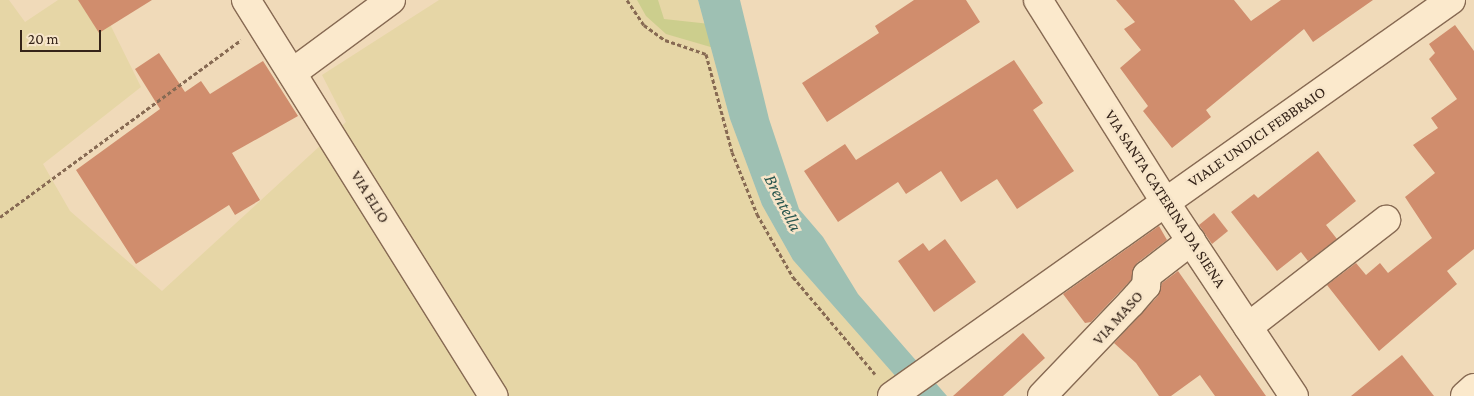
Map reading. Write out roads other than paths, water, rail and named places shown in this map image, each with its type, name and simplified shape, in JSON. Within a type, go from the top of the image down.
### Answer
[{"type":"street","name":"VIA ELIO","points":[[246,0],[493,396]]},
{"type":"street","points":[[292,73],[391,0]]},
{"type":"street","name":"VIA SANTA CATERINA DA SIENA","points":[[1038,0],[1190,241],[1294,396]]},
{"type":"street","name":"VIALE UNDICI FEBBRAIO","points":[[895,394],[1451,0]]},
{"type":"street","points":[[1248,327],[1386,220]]},
{"type":"street","name":"VIA MASO","points":[[1042,396],[1146,286],[1147,275],[1190,241]]},
{"type":"street","points":[[1465,396],[1474,388]]},
{"type":"water","name":"Brentella","points":[[698,0],[740,0],[769,119],[799,209],[823,237],[858,294],[947,396],[913,396],[793,260],[762,205],[730,119]]}]
